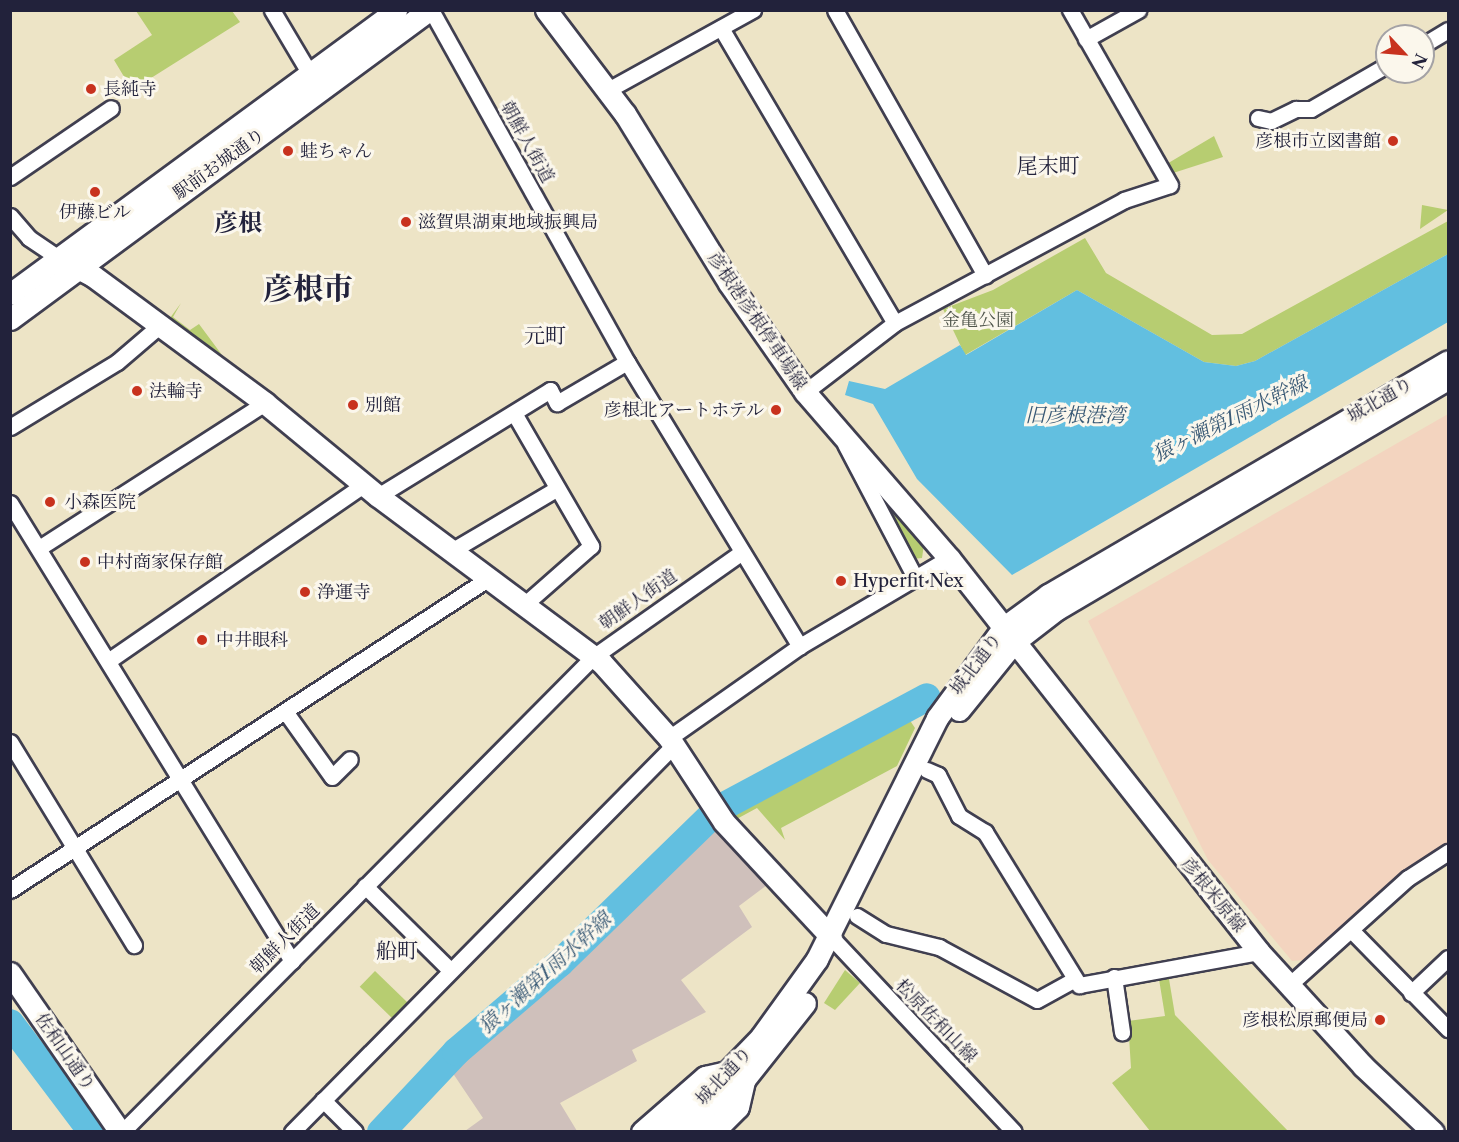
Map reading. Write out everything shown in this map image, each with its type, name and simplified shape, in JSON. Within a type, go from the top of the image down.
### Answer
[{"type":"main road","name":"駅前お城通り","points":[[10,294],[396,10]]},
{"type":"main road","name":"駅前お城通り","points":[[10,319],[430,10]]},
{"type":"main road","name":"彦根港彦根停車場線","points":[[546,10],[606,91],[734,292],[806,392],[949,558],[1008,635]]},
{"type":"main road","points":[[59,258],[78,268],[265,402],[371,490],[525,604],[592,657],[671,742],[718,813],[836,943]]},
{"type":"main road","name":"城北通り","points":[[836,943],[937,718],[1008,635],[1048,595],[1449,361]]},
{"type":"main road","name":"城北通り","points":[[692,1131],[738,1076],[857,916],[927,770],[973,689],[1008,635],[1057,609],[1449,379]]},
{"type":"main road","name":"彦根米原線","points":[[1008,635],[1259,952],[1433,1131]]},
{"type":"main road","name":"佐和山通り","points":[[10,973],[121,1131]]},
{"type":"main road","points":[[642,1131],[705,1077],[738,1076],[738,1107],[713,1131]]},
{"type":"main road","name":"城北通り","points":[[669,1131],[738,1076]]},
{"type":"street","points":[[272,10],[310,74]]},
{"type":"street","name":"朝鮮人街道","points":[[121,1131],[592,657],[742,552],[627,362],[430,10]]},
{"type":"street","points":[[606,91],[753,10]]},
{"type":"street","points":[[835,10],[985,275]]},
{"type":"street","points":[[806,392],[895,323],[1124,200],[1170,185],[1070,10]]},
{"type":"street","points":[[1086,39],[1138,10]]},
{"type":"street","points":[[721,28],[895,323]]},
{"type":"street","points":[[1435,38],[1449,30]]},
{"type":"street","points":[[1258,118],[1270,121],[1296,109],[1311,109],[1375,72]]},
{"type":"street","points":[[10,177],[111,108]]},
{"type":"street","points":[[10,216],[29,238],[59,258]]},
{"type":"street","points":[[10,427],[117,362],[159,326]]},
{"type":"street","points":[[108,660],[371,490],[514,413],[550,390],[557,403],[627,362]]},
{"type":"street","points":[[39,548],[265,402]]},
{"type":"street","points":[[514,413],[591,546],[525,604]]},
{"type":"street","points":[[841,433],[861,483],[916,579]]},
{"type":"street","points":[[453,550],[556,489]]},
{"type":"street","points":[[10,503],[292,961]]},
{"type":"street","points":[[742,552],[800,646]]},
{"type":"street","points":[[292,1131],[671,742],[800,646],[949,558]]},
{"type":"street","points":[[10,890],[287,714],[489,578]]},
{"type":"street","points":[[287,714],[332,777],[350,759]]},
{"type":"street","points":[[10,742],[134,945]]},
{"type":"street","points":[[927,770],[938,775],[959,816],[985,832],[1078,985],[1259,952]]},
{"type":"street","points":[[1289,985],[1408,878],[1449,852]]},
{"type":"street","points":[[365,886],[450,970]]},
{"type":"street","points":[[857,916],[886,934],[939,947],[1037,1000],[1075,979]]},
{"type":"street","points":[[1351,930],[1449,1029]]},
{"type":"street","name":"松原佐和山線","points":[[836,943],[1014,1131]]},
{"type":"street","points":[[1411,993],[1449,958]]},
{"type":"street","points":[[1114,977],[1122,1032]]},
{"type":"street","points":[[323,1100],[355,1131]]},
{"type":"shaded area","points":[[1448,414],[1448,844],[1407,869],[1304,960],[1292,961],[1208,860],[1088,621]]},
{"type":"shaded area","points":[[710,823],[771,882],[739,906],[752,927],[681,980],[706,1012],[632,1050],[637,1061],[560,1103],[577,1131],[465,1131],[483,1118],[450,1069],[560,974]]},
{"type":"green space","points":[[136,11],[232,11],[240,22],[132,90],[114,60],[152,35]]},
{"type":"green space","points":[[1214,136],[1223,157],[1170,174],[1165,165]]},
{"type":"green space","points":[[1422,205],[1448,210],[1420,229]]},
{"type":"green space","name":"金亀公園","points":[[1448,221],[1448,254],[1255,361],[1236,366],[1204,362],[1077,290],[965,355],[943,309],[993,290],[1085,238],[1106,273],[1212,335],[1242,334]]},
{"type":"green space","points":[[181,303],[173,317],[190,330],[199,324],[222,355],[170,318]]},
{"type":"green space","points":[[881,497],[924,544],[922,558],[913,559]]},
{"type":"green space","points":[[907,716],[915,728],[897,766],[781,828],[785,840],[757,808],[733,821],[728,814]]},
{"type":"green space","points":[[845,970],[860,983],[835,1010],[824,1003]]},
{"type":"green space","points":[[375,971],[409,1004],[394,1019],[360,987]]},
{"type":"green space","points":[[1158,973],[1168,973],[1175,1015],[1288,1131],[1150,1131],[1112,1083],[1131,1068],[1128,1021],[1165,1016]]},
{"type":"water","name":"旧彦根港湾","points":[[1448,254],[1448,322],[1012,575],[917,479],[873,404],[845,395],[849,381],[885,389],[960,345],[966,355],[1077,290],[1204,362],[1236,366],[1255,361]]},
{"type":"waterway","name":"猿ヶ瀬第1雨水幹線","points":[[724,806],[927,697]]},
{"type":"waterway","name":"猿ヶ瀬第1雨水幹線","points":[[381,1132],[456,1052],[560,963],[711,816]]},
{"type":"waterway","name":"猿ヶ瀬第1雨水幹線","points":[[10,1023],[92,1132]]},
{"type":"place","name":"長純寺","points":[[91,89]]},
{"type":"place","name":"彦根市立図書館","points":[[1393,141]]},
{"type":"place","name":"蛙ちゃん","points":[[288,151]]},
{"type":"place","name":"伊藤ビル","points":[[95,192]]},
{"type":"place","name":"滋賀県湖東地域振興局","points":[[406,222]]},
{"type":"place","name":"法輪寺","points":[[137,391]]},
{"type":"place","name":"別館","points":[[353,405]]},
{"type":"place","name":"彦根北アートホテル","points":[[776,410]]},
{"type":"place","name":"小森医院","points":[[50,502]]},
{"type":"place","name":"中村商家保存館","points":[[85,562]]},
{"type":"place","name":"Hyperfit Nex","points":[[841,581]]},
{"type":"place","name":"浄運寺","points":[[305,592]]},
{"type":"place","name":"中井眼科","points":[[202,640]]},
{"type":"place","name":"彦根松原郵便局","points":[[1380,1020]]},
{"type":"district","name":"尾末町","points":[[1048,166]]},
{"type":"district","name":"彦根","points":[[238,223]]},
{"type":"district","name":"彦根市","points":[[308,289]]},
{"type":"district","name":"元町","points":[[545,336]]},
{"type":"district","name":"船町","points":[[397,951]]}]
